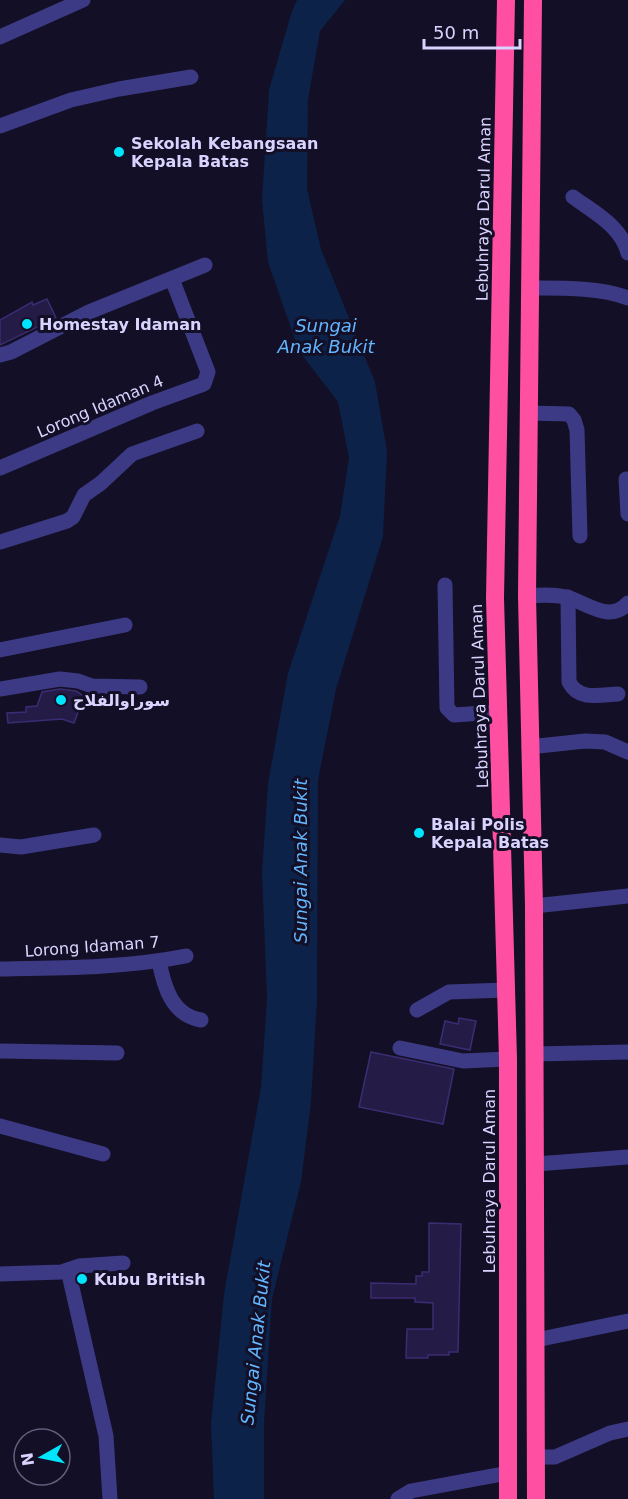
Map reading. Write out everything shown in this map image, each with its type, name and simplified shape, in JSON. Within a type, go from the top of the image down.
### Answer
[{"type":"highway","name":"Lebuhraya Darul Aman","points":[[506,0],[495,598],[508,1059],[508,1499]]},
{"type":"highway","points":[[533,0],[527,596],[534,906],[536,1499]]},
{"type":"highway","points":[[502,288],[530,288]]},
{"type":"highway","points":[[495,598],[527,596]]},
{"type":"street","points":[[0,37],[83,0]]},
{"type":"street","points":[[0,126],[71,100],[191,76]]},
{"type":"street","points":[[573,197],[617,230],[628,253]]},
{"type":"street","points":[[0,355],[11,352],[89,312],[205,266]]},
{"type":"street","name":"Lorong Idaman 4","points":[[0,468],[152,403],[204,384],[207,372],[172,279]]},
{"type":"street","points":[[530,288],[627,292]]},
{"type":"street","points":[[528,413],[569,414],[574,420],[577,430],[579,536]]},
{"type":"street","points":[[0,542],[67,521],[73,517],[84,495],[101,483],[132,454],[197,431]]},
{"type":"street","points":[[626,479],[628,514]]},
{"type":"street","points":[[445,585],[447,708],[454,715],[498,712]]},
{"type":"street","points":[[527,596],[568,597],[603,611],[616,611],[628,603]]},
{"type":"street","points":[[568,597],[569,682],[580,695],[618,694]]},
{"type":"street","points":[[0,650],[125,625]]},
{"type":"street","points":[[0,689],[60,679],[78,681],[92,687],[140,687]]},
{"type":"street","points":[[529,747],[605,742],[628,752]]},
{"type":"street","points":[[0,845],[21,847],[94,835]]},
{"type":"street","points":[[534,906],[628,896]]},
{"type":"street","name":"Lorong Idaman 7","points":[[0,969],[159,961],[186,956]]},
{"type":"street","points":[[159,961],[165,988],[177,1007],[189,1018],[201,1020]]},
{"type":"street","points":[[417,1010],[449,992],[506,990]]},
{"type":"street","points":[[400,1048],[464,1060],[508,1059]]},
{"type":"street","points":[[0,1051],[117,1053]]},
{"type":"street","points":[[535,1054],[628,1052]]},
{"type":"street","points":[[0,1126],[103,1154]]},
{"type":"street","points":[[536,1164],[628,1157]]},
{"type":"street","points":[[0,1274],[61,1272],[80,1266],[123,1263]]},
{"type":"street","points":[[68,1270],[106,1436],[110,1499]]},
{"type":"street","points":[[536,1340],[612,1324],[627,1325]]},
{"type":"street","points":[[536,1457],[555,1457],[610,1433],[628,1429]]},
{"type":"street","points":[[398,1499],[411,1491],[508,1473]]},
{"type":"water","name":"Sungai Anak Bukit","points":[[297,0],[345,0],[320,31],[308,100],[307,189],[321,249],[375,382],[387,451],[383,537],[336,689],[318,780],[317,999],[311,1102],[301,1182],[272,1299],[264,1423],[264,1499],[214,1499],[211,1424],[224,1294],[261,1087],[267,999],[262,872],[268,783],[288,673],[340,516],[349,458],[338,402],[299,351],[268,262],[262,200],[269,90]]},
{"type":"building","name":"Homestay Idaman","points":[[47,299],[56,318],[0,345],[0,320],[32,302],[33,305]]},
{"type":"building","name":"سوراوالفلاح","points":[[60,689],[76,691],[84,696],[74,723],[62,719],[8,723],[7,713],[26,712],[26,707],[37,706],[42,692]]},
{"type":"building","points":[[459,1018],[476,1021],[470,1050],[440,1044],[445,1021],[458,1024]]},
{"type":"building","points":[[371,1052],[454,1069],[443,1124],[359,1107]]},
{"type":"building","points":[[429,1223],[461,1224],[458,1352],[449,1352],[449,1355],[428,1355],[428,1358],[406,1358],[407,1329],[433,1329],[433,1303],[415,1302],[415,1298],[371,1298],[371,1283],[416,1284],[416,1276],[422,1276],[422,1272],[429,1272]]},
{"type":"place","name":"Sekolah Kebangsaan Kepala Batas","points":[[119,152]]},
{"type":"place","name":"Homestay Idaman","points":[[27,324]]},
{"type":"place","name":"سوراوالفلاح","points":[[61,700]]},
{"type":"place","name":"Balai Polis Kepala Batas","points":[[419,833]]},
{"type":"place","name":"Kubu British","points":[[82,1279]]}]
